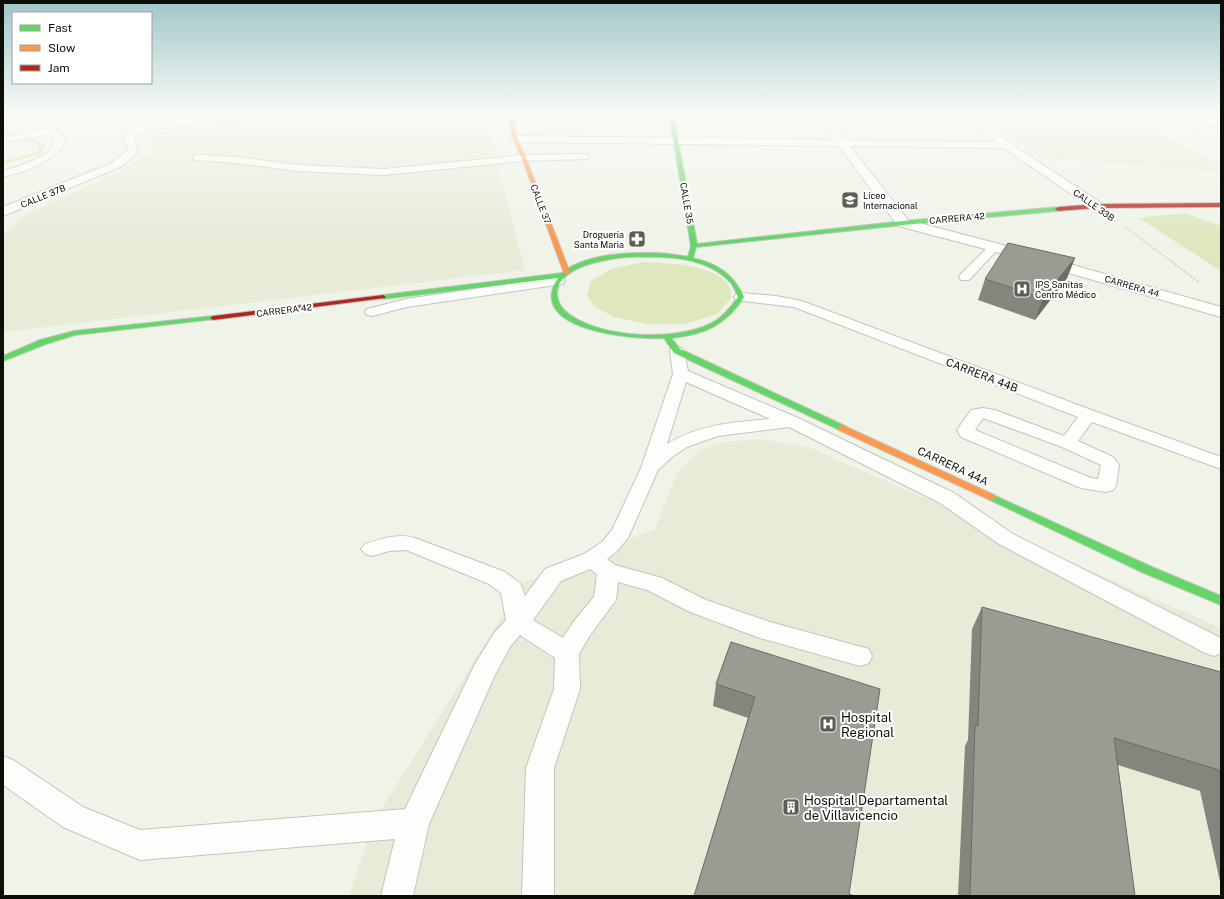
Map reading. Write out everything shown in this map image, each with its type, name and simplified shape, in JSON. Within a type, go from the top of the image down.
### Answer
[{"type":"street","points":[[3,174],[39,160],[47,155]]},
{"type":"street","name":"CALLE 37B","points":[[3,212],[116,165],[129,155]]},
{"type":"street","name":"CALLE 37","points":[[523,155],[563,276]]},
{"type":"street","name":"CALLE 35","points":[[678,155],[694,246]]},
{"type":"street","points":[[851,155],[903,223]]},
{"type":"street","name":"CALLE 33B","points":[[1021,155],[1097,206]]},
{"type":"street","points":[[524,158],[584,157]]},
{"type":"street","name":"CARRERA 42","points":[[694,246],[903,223],[1097,206],[1221,205]]},
{"type":"street","name":"CARRERA 44","points":[[903,223],[994,247],[1221,312]]},
{"type":"street","points":[[690,260],[694,246]]},
{"type":"street","name":"CARRERA 42","points":[[5,358],[43,342],[74,333],[198,320],[563,276],[581,265],[602,259],[627,255],[659,255],[690,260],[712,267],[728,277],[739,289],[741,297]]},
{"type":"street","points":[[563,276],[555,288],[555,301],[565,314],[586,326],[616,334],[666,336],[697,331],[721,322],[736,309],[741,297]]},
{"type":"street","points":[[666,336],[677,351]]},
{"type":"street","name":"CARRERA 44A","points":[[677,351],[1148,570],[1221,601]]},
{"type":"lane","points":[[197,158],[236,160],[296,168],[384,172],[524,158]]},
{"type":"lane","points":[[965,277],[994,247]]},
{"type":"lane","points":[[372,312],[406,304],[563,276]]},
{"type":"lane","name":"CARRERA 44B","points":[[741,297],[776,300],[797,304],[1088,415],[1221,463]]},
{"type":"lane","points":[[538,896],[540,768],[567,689],[567,653],[582,628],[605,600],[600,565],[609,547],[621,533],[650,468],[681,374],[677,351]]},
{"type":"lane","points":[[681,374],[792,422],[947,498],[1006,539],[1214,646]]},
{"type":"lane","points":[[977,414],[989,414],[1068,443],[1107,461],[1110,465],[1106,486],[1088,484],[971,436],[966,430],[977,414]]},
{"type":"lane","points":[[1068,443],[1088,415]]},
{"type":"lane","points":[[650,468],[668,450],[681,442],[696,436],[730,428],[792,422]]},
{"type":"lane","points":[[372,549],[388,544],[408,543],[497,578],[512,589],[518,622],[567,653]]},
{"type":"lane","points":[[397,896],[414,823],[484,671],[502,640],[518,622],[553,575],[600,565],[654,584],[698,606],[768,631],[860,656]]},
{"type":"lane","points":[[3,769],[73,817],[140,845],[414,823]]},
{"type":"path","name":"CALLE 33B","points":[[1097,206],[1202,285]]},
{"type":"shaded area","points":[[148,155],[496,155],[525,270],[3,332],[3,235],[26,214],[104,179]]},
{"type":"shaded area","points":[[1037,155],[1199,155],[1221,166],[1221,172],[1040,157]]},
{"type":"shaded area","name":"Hospital Regional","points":[[761,439],[808,447],[1221,628],[1221,896],[349,896],[374,821],[523,583],[655,529],[677,473],[699,450],[726,442]]},
{"type":"green space","points":[[1185,213],[1221,226],[1221,271],[1139,218]]},
{"type":"green space","points":[[644,262],[692,266],[716,274],[725,281],[730,289],[731,298],[717,314],[685,324],[647,324],[614,317],[594,306],[587,295],[591,281],[611,269]]},
{"type":"building","points":[[1008,243],[1075,258],[1043,298],[985,279]]},
{"type":"building","points":[[982,607],[1221,672],[1221,778],[1219,770],[1114,738],[1135,896],[970,896],[975,725],[978,726]]},
{"type":"building","name":"Hospital Departamental de Villavicencio","points":[[731,642],[880,689],[849,894],[854,896],[694,896],[755,697],[716,684]]},
{"type":"waterway","points":[[3,163],[31,155]]},
{"type":"traffic: fast","points":[[678,155],[694,246],[690,260]]},
{"type":"traffic: fast","points":[[694,246],[903,223],[1058,209]]},
{"type":"traffic: fast","points":[[627,255],[655,255],[685,258],[713,267],[734,283],[741,297],[735,306],[720,321],[696,331],[677,335],[635,336],[613,333],[593,328],[576,321],[560,310],[555,301],[554,290],[560,279],[568,272],[586,263],[627,255]]},
{"type":"traffic: fast","points":[[383,297],[564,275]]},
{"type":"traffic: fast","points":[[3,359],[43,342],[74,333],[213,318]]},
{"type":"traffic: fast","points":[[666,336],[677,351],[842,428]]},
{"type":"traffic: fast","points":[[991,497],[1148,570],[1221,601]]},
{"type":"traffic: slow","points":[[523,155],[567,273]]},
{"type":"traffic: slow","points":[[842,428],[991,497]]},
{"type":"traffic: jam","points":[[1058,209],[1097,206],[1221,205]]},
{"type":"traffic: jam","points":[[213,318],[383,297]]},
{"type":"place","name":"Liceo Internacional","points":[[850,200]]},
{"type":"place","name":"Drogueria Santa Maria","points":[[637,239]]},
{"type":"place","name":"IPS Sanitas Centro Médico","points":[[1022,289]]},
{"type":"place","name":"Hospital Regional","points":[[828,724]]},
{"type":"place","name":"Hospital Departamental de Villavicencio","points":[[791,807]]}]
